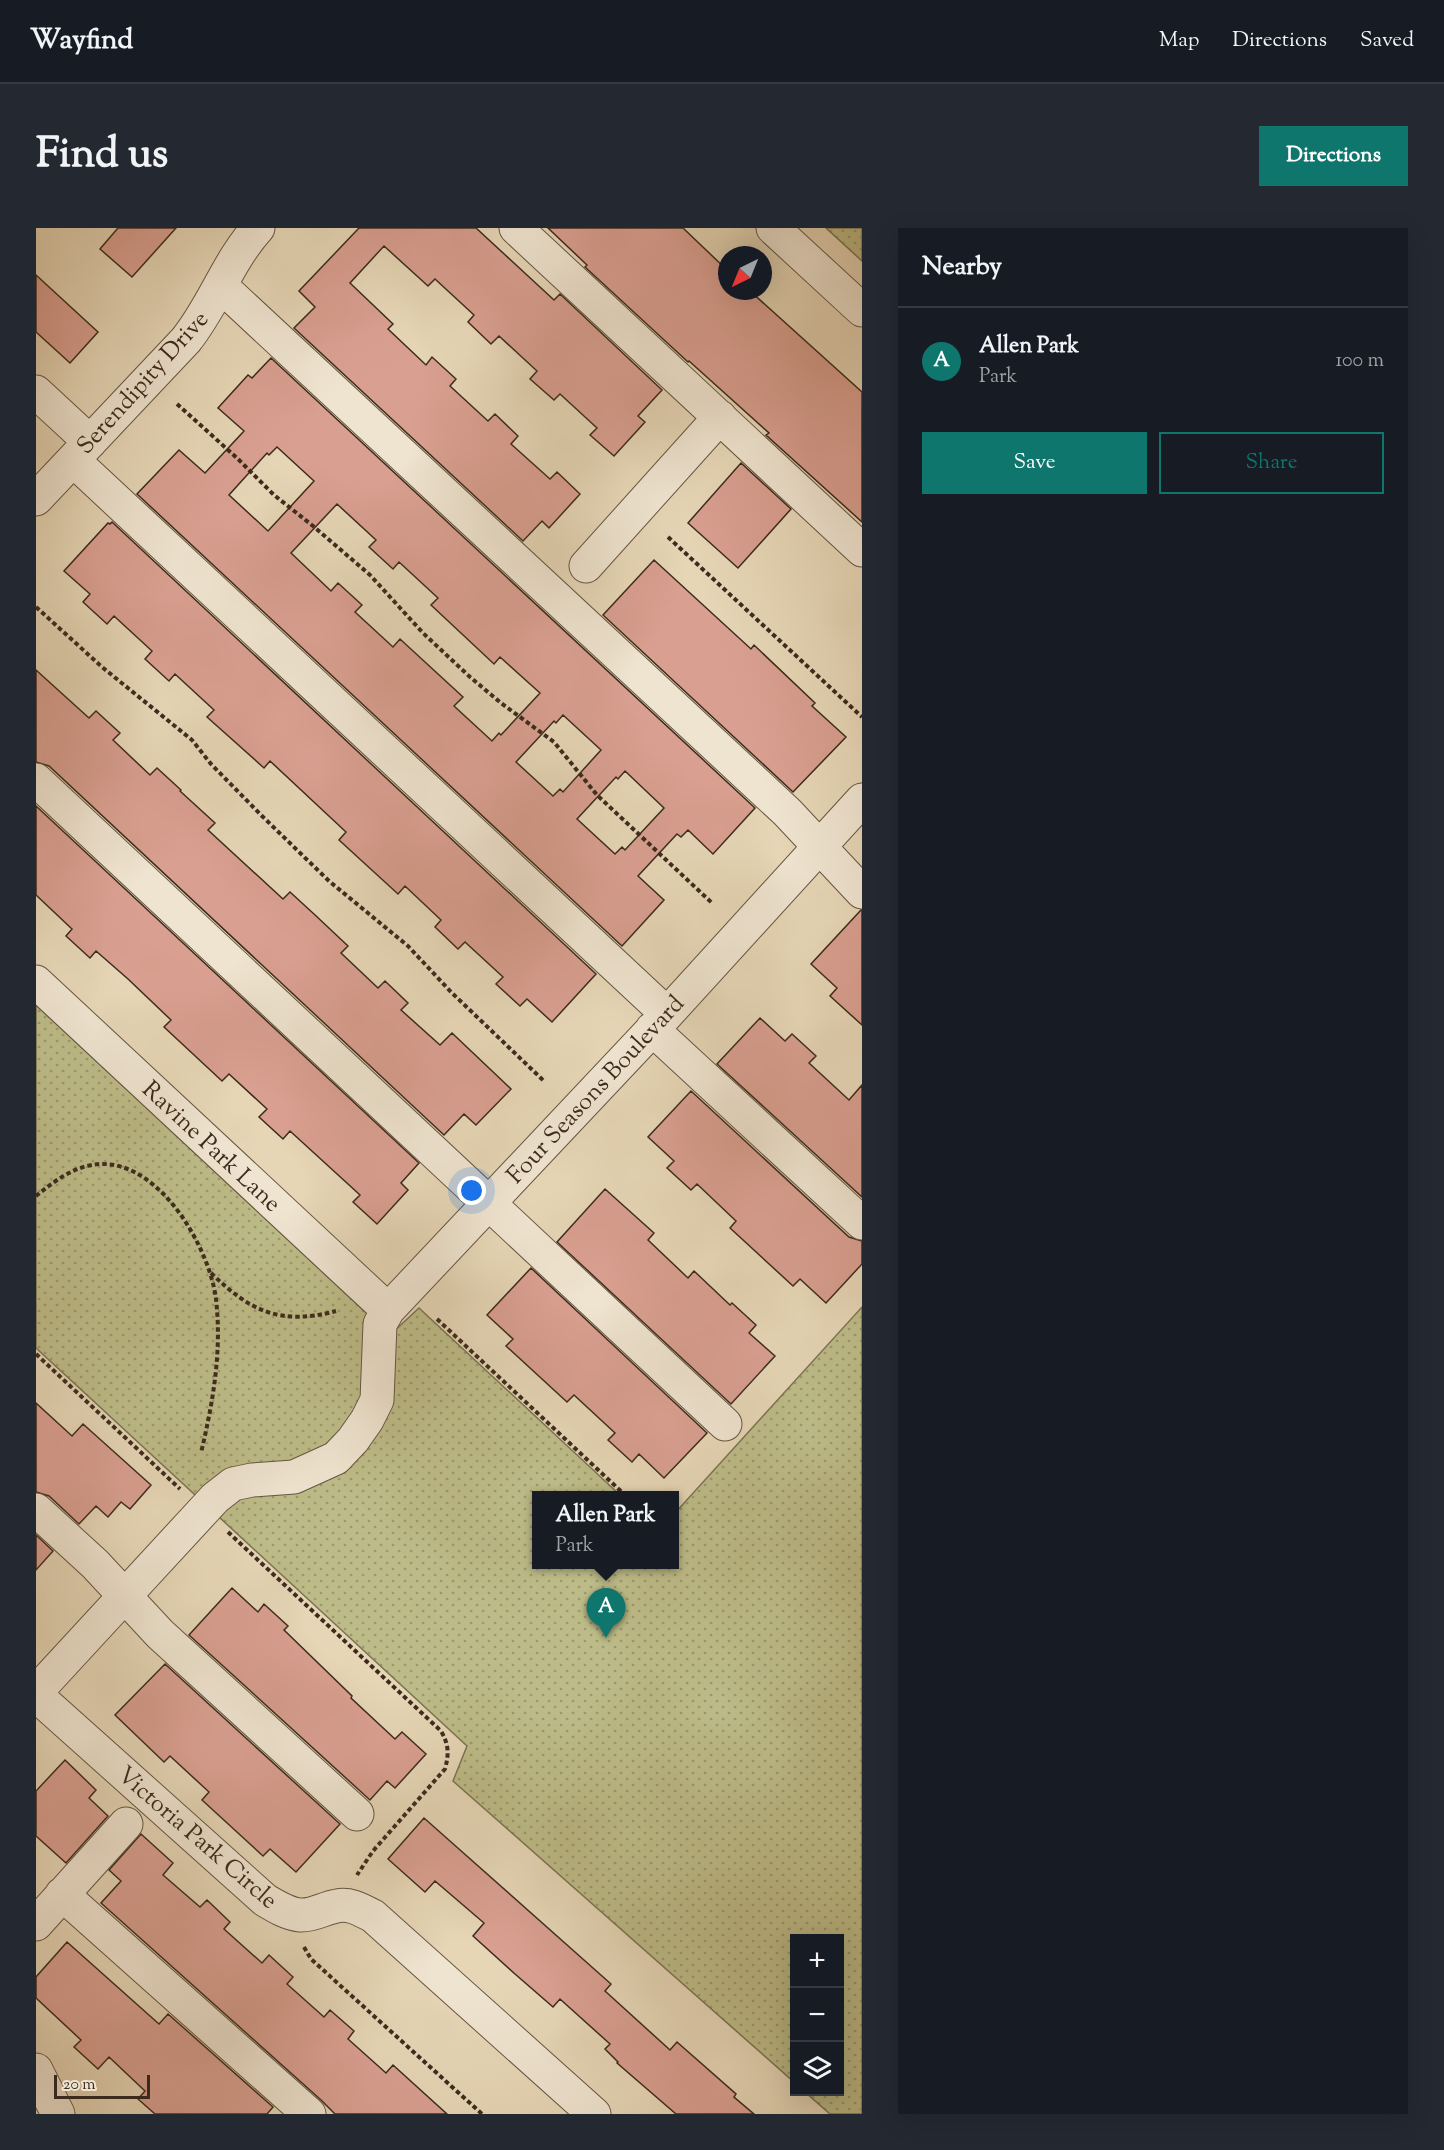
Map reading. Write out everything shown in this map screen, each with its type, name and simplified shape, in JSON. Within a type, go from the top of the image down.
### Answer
[{"type":"street","name":"Serendipity Drive","points":[[36,499],[186,340],[202,320],[232,264],[258,228]]},
{"type":"street","points":[[516,228],[862,550]]},
{"type":"street","points":[[773,228],[862,310]]},
{"type":"street","points":[[221,286],[787,812],[862,892]]},
{"type":"street","points":[[36,392],[82,451],[862,1223]]},
{"type":"street","points":[[586,566],[720,417]]},
{"type":"street","points":[[36,780],[725,1424]]},
{"type":"street","name":"Four Seasons Boulevard","points":[[36,1694],[204,1510],[233,1484],[252,1480],[294,1477],[336,1458],[353,1440],[377,1400],[380,1324],[388,1310],[660,1022],[862,800]]},
{"type":"street","name":"Ravine Park Lane","points":[[36,982],[388,1310]]},
{"type":"street","points":[[36,1510],[95,1564],[160,1634],[357,1814]]},
{"type":"street","name":"Victoria Park Circle","points":[[36,1694],[265,1900],[283,1910],[300,1915],[338,1905],[355,1907],[373,1916],[594,2114]]},
{"type":"street","points":[[36,1924],[126,1824]]},
{"type":"street","points":[[62,1894],[309,2114]]},
{"type":"street","points":[[36,2070],[58,2114]]},
{"type":"path","points":[[177,404],[274,495],[370,575],[423,633],[470,676],[501,703],[554,742],[597,795],[712,903]]},
{"type":"path","points":[[668,537],[862,717]]},
{"type":"path","points":[[36,607],[102,667],[192,740],[262,816],[330,881],[408,946],[451,992],[545,1082]]},
{"type":"path","points":[[36,1196],[58,1179],[87,1166],[116,1166],[134,1173],[158,1190],[179,1211],[197,1240],[210,1272],[218,1319],[217,1365],[211,1410],[201,1453]]},
{"type":"path","points":[[210,1272],[233,1294],[252,1307],[268,1313],[301,1317],[336,1311]]},
{"type":"path","points":[[437,1319],[621,1491]]},
{"type":"path","points":[[36,1354],[441,1731],[447,1742],[449,1754],[445,1769],[373,1851],[356,1877]]},
{"type":"path","points":[[303,1938],[310,1959],[482,2114]]},
{"type":"shaded area","points":[[826,228],[862,228],[862,261]]},
{"type":"shaded area","points":[[36,1005],[390,1335],[419,1308],[616,1491],[532,1491],[532,1569],[679,1569],[679,1509],[862,1307],[862,2114],[830,2114],[810,2096],[844,2096],[844,1934],[790,1934],[790,2078],[453,1781],[467,1746],[36,1348]]},
{"type":"building","points":[[118,228],[176,228],[132,277],[100,249]]},
{"type":"building","points":[[359,228],[476,228],[554,300],[560,294],[662,390],[638,416],[645,422],[614,456],[590,435],[597,428],[560,394],[554,400],[530,379],[537,371],[499,336],[491,344],[468,322],[474,315],[435,279],[428,286],[384,246],[350,283],[393,324],[388,329],[426,365],[432,357],[456,379],[450,386],[488,421],[495,414],[518,436],[511,444],[550,479],[557,472],[580,494],[549,528],[542,521],[523,541],[294,328],[315,307],[299,291]]},
{"type":"building","points":[[548,228],[683,228],[718,261],[718,300],[760,300],[862,392],[862,522],[766,435],[769,433],[585,267],[587,265]]},
{"type":"building","points":[[36,275],[98,332],[70,363],[36,332]]},
{"type":"building","points":[[271,358],[755,808],[713,854],[688,830],[681,837],[677,834],[638,876],[664,900],[622,946],[137,494],[179,450],[205,473],[244,431],[218,408],[248,375],[252,378]],"holes":[[[277,447],[314,481],[268,531],[229,495],[267,453],[269,455]],[[337,504],[376,540],[369,547],[393,569],[399,562],[438,598],[431,605],[494,664],[500,657],[540,693],[501,735],[499,733],[492,741],[454,706],[463,697],[400,639],[393,647],[355,612],[362,605],[338,583],[331,591],[291,553]],[[563,715],[601,750],[563,792],[560,789],[553,796],[516,762],[554,721],[556,723]],[[625,771],[664,808],[625,850],[622,847],[615,854],[577,819],[616,777],[618,779]]]},
{"type":"building","points":[[741,463],[791,509],[738,568],[688,523]]},
{"type":"building","points":[[112,522],[596,974],[552,1022],[527,999],[520,1006],[496,984],[503,977],[465,942],[458,949],[435,927],[441,920],[405,886],[398,894],[339,840],[346,832],[270,761],[264,768],[207,717],[214,710],[175,674],[169,681],[145,659],[152,651],[114,616],[107,624],[83,602],[90,594],[64,571],[108,523]]},
{"type":"building","points":[[654,560],[751,649],[754,645],[815,703],[812,706],[846,737],[793,792],[603,615]]},
{"type":"building","points":[[36,670],[89,718],[96,711],[120,733],[113,740],[150,775],[157,768],[181,790],[215,823],[208,830],[283,899],[290,892],[314,914],[348,946],[341,953],[378,988],[385,981],[408,1003],[401,1010],[440,1045],[452,1033],[511,1089],[476,1125],[464,1114],[444,1135],[49,766],[36,762]]},
{"type":"building","points":[[36,806],[419,1163],[401,1183],[408,1190],[377,1224],[353,1202],[360,1195],[290,1131],[283,1139],[259,1117],[267,1109],[229,1074],[222,1081],[164,1027],[171,1020],[128,979],[96,951],[90,958],[66,936],[72,929],[36,895]]},
{"type":"building","points":[[861,910],[862,1025],[830,996],[837,988],[811,964]]},
{"type":"building","points":[[760,1018],[785,1041],[792,1034],[816,1056],[809,1063],[849,1100],[862,1085],[862,1197],[717,1064]]},
{"type":"building","points":[[691,1091],[849,1237],[862,1241],[862,1264],[826,1303],[800,1279],[793,1286],[730,1228],[736,1221],[697,1184],[691,1190],[667,1168],[674,1161],[648,1137]]},
{"type":"building","points":[[605,1189],[654,1233],[648,1240],[688,1278],[694,1271],[730,1305],[732,1303],[756,1325],[749,1333],[775,1356],[731,1404],[557,1242]]},
{"type":"building","points":[[531,1268],[707,1433],[664,1478],[639,1454],[632,1462],[608,1440],[615,1433],[574,1395],[567,1402],[506,1346],[513,1339],[487,1315]]},
{"type":"building","points":[[36,1403],[72,1436],[83,1424],[151,1485],[130,1509],[121,1502],[108,1517],[96,1506],[79,1524],[49,1496],[36,1492]]},
{"type":"building","points":[[36,1535],[53,1551],[36,1570]]},
{"type":"building","points":[[232,1588],[258,1612],[264,1604],[288,1626],[284,1630],[395,1739],[402,1732],[426,1754],[395,1788],[387,1781],[370,1800],[189,1635]]},
{"type":"building","points":[[165,1664],[340,1824],[296,1872],[270,1849],[263,1856],[202,1800],[209,1792],[170,1756],[164,1762],[115,1715]]},
{"type":"building","points":[[65,1760],[96,1790],[89,1798],[108,1816],[66,1863],[36,1836],[36,1791]]},
{"type":"building","points":[[424,1818],[611,1984],[605,1991],[670,2050],[677,2042],[736,2094],[734,2097],[754,2114],[676,2114],[617,2063],[605,2049],[610,2044],[560,1999],[553,2007],[515,1974],[473,1936],[484,1923],[435,1881],[425,1892],[388,1859]]},
{"type":"building","points":[[141,1834],[173,1863],[163,1875],[200,1907],[207,1900],[230,1922],[224,1929],[262,1963],[269,1955],[293,1977],[287,1984],[324,2017],[330,2010],[354,2031],[348,2039],[386,2073],[393,2065],[447,2114],[335,2114],[101,1903],[121,1881],[109,1870]]},
{"type":"building","points":[[67,1942],[159,2024],[168,2014],[273,2107],[267,2114],[155,2114],[138,2099],[145,2091],[109,2057],[98,2069],[74,2047],[81,2040],[36,1998],[36,1977]]},
{"type":"place","name":"Allen Park","points":[[606,1638]]}]
